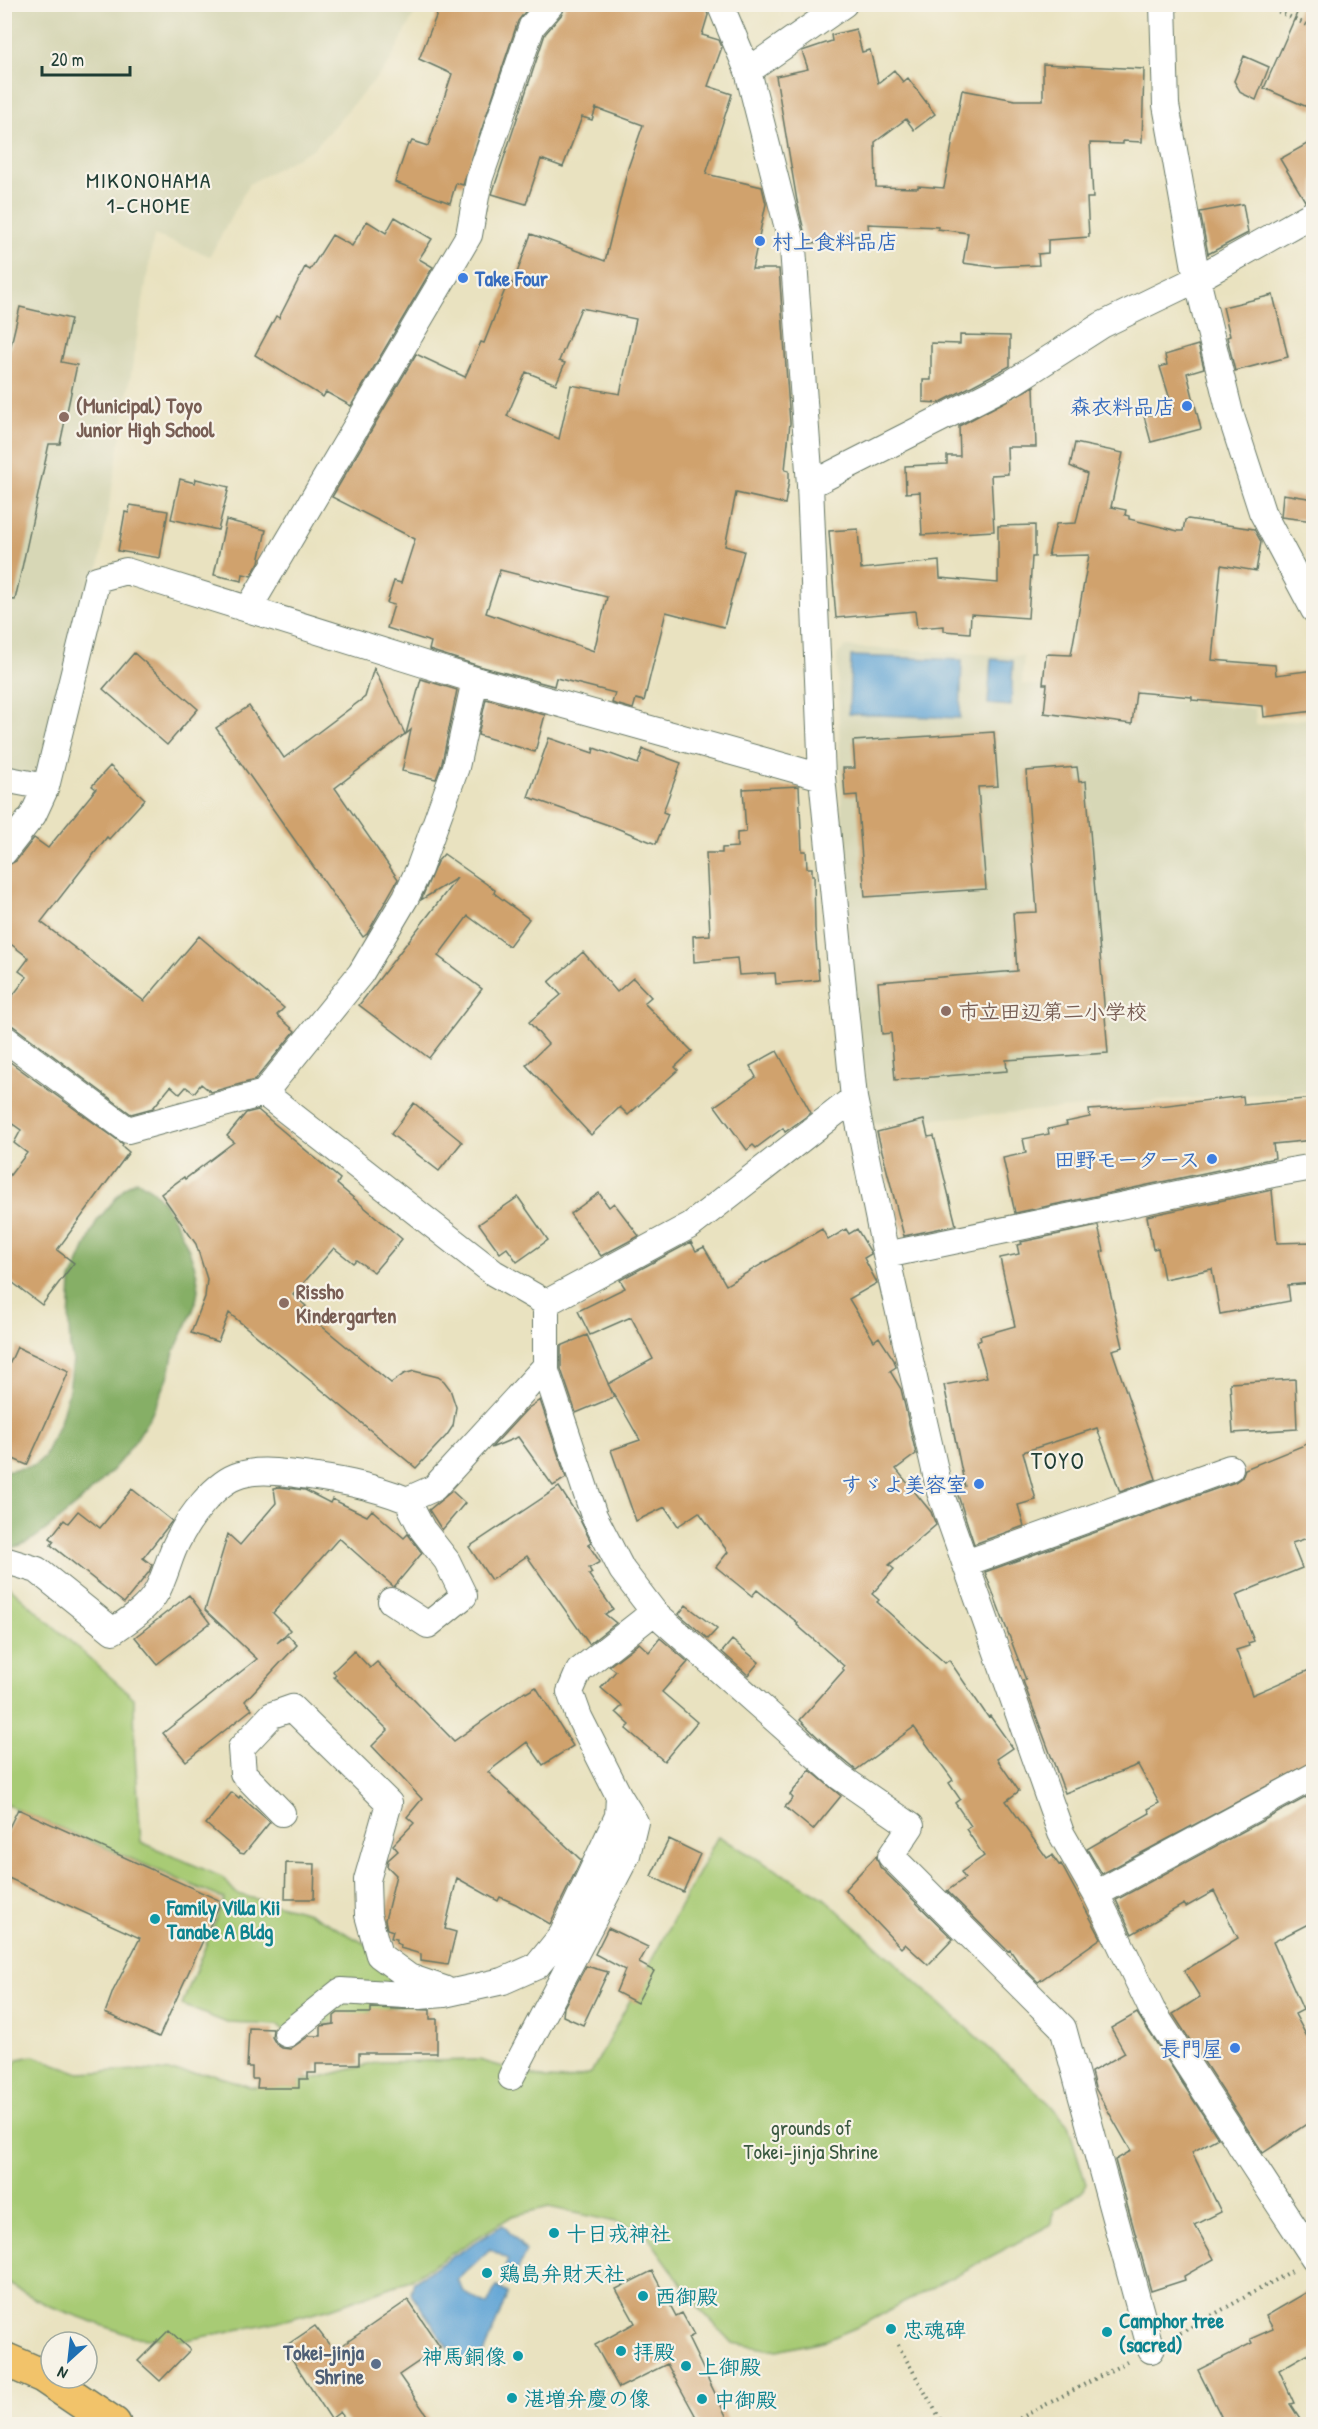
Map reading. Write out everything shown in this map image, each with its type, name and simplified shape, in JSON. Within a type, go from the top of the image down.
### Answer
[{"type":"main road","points":[[4,2359],[43,2376],[114,2424]]},
{"type":"street","points":[[249,608],[469,235],[479,180],[532,26],[551,4]]},
{"type":"street","points":[[720,4],[748,71],[793,248],[810,485],[822,777],[854,1098],[886,1255],[940,1492],[1061,1833],[1096,1894],[1152,2010],[1314,2258]]},
{"type":"street","points":[[748,71],[844,4]]},
{"type":"street","points":[[1162,4],[1166,105],[1197,279],[1230,413],[1262,512],[1314,610]]},
{"type":"street","points":[[810,485],[1013,382],[1102,325],[1197,279],[1314,213]]},
{"type":"street","points":[[4,852],[33,816],[46,787],[97,579],[126,571],[475,680],[822,777]]},
{"type":"street","points":[[4,1038],[128,1130],[264,1093],[361,973],[406,897],[419,869],[456,767],[475,680]]},
{"type":"street","points":[[4,779],[46,787]]},
{"type":"street","points":[[264,1093],[494,1273],[546,1303]]},
{"type":"street","points":[[546,1303],[691,1225],[854,1098]]},
{"type":"street","points":[[886,1255],[1261,1176],[1314,1167]]},
{"type":"street","points":[[546,1303],[546,1366],[594,1516],[622,1570],[654,1612],[840,1777],[911,1826],[891,1856],[1063,2028],[1151,2350]]},
{"type":"street","points":[[407,1500],[434,1488],[546,1366]]},
{"type":"street","points":[[966,1563],[1230,1468]]},
{"type":"street","points":[[4,1560],[37,1570],[113,1631],[141,1611],[156,1592],[176,1543],[190,1518],[215,1491],[239,1475],[268,1471],[341,1479],[407,1500],[422,1529],[447,1561],[464,1596],[428,1625],[392,1601]]},
{"type":"street","points":[[511,2077],[627,1855],[635,1822],[579,1718],[570,1692],[579,1671],[654,1612]]},
{"type":"street","points":[[282,1813],[243,1773],[241,1748],[272,1715],[292,1708],[389,1803],[367,1880],[368,1915],[379,1955],[409,1977],[453,1992]]},
{"type":"street","points":[[1096,1894],[1314,1776]]},
{"type":"street","points":[[287,2034],[341,1991],[420,1996],[453,1992],[503,1981],[537,1966],[562,1935],[618,1816],[619,1796]]},
{"type":"path","points":[[1262,4],[1314,28]]},
{"type":"path","points":[[898,2345],[943,2424]]},
{"type":"shaded area","name":"(Municipal) Toyo Junior High School","points":[[4,5],[419,5],[388,65],[314,148],[249,184],[210,256],[154,235],[97,579],[46,787],[5,776]]},
{"type":"shaded area","name":"市立田辺第二小学校","points":[[845,647],[1024,656],[1022,684],[1255,709],[1256,725],[1313,718],[1313,815],[1308,822],[1314,936],[1313,1092],[1221,1096],[871,1124],[854,991],[843,855],[837,655]]},
{"type":"green space","points":[[137,1180],[159,1198],[175,1221],[188,1249],[197,1276],[198,1287],[192,1313],[173,1355],[169,1374],[159,1399],[126,1454],[97,1486],[50,1527],[21,1545],[5,1549],[5,1471],[34,1466],[44,1457],[60,1422],[69,1390],[73,1361],[69,1324],[71,1280],[97,1221],[125,1187]]},
{"type":"green space","points":[[4,1582],[134,1698],[141,1842],[222,1877],[237,1894],[309,1913],[453,1992],[287,2034],[277,2025],[227,2023],[182,2005],[224,1899],[5,1804]]},
{"type":"green space","name":"grounds of Tokei-jinja Shrine","points":[[718,1836],[824,1898],[1049,2103],[1068,2125],[1086,2184],[1082,2192],[1054,2210],[1052,2224],[862,2325],[827,2340],[778,2351],[732,2343],[699,2308],[646,2234],[616,2222],[549,2207],[512,2216],[408,2281],[331,2308],[187,2340],[134,2337],[47,2305],[5,2282],[4,2080],[18,2059],[34,2056],[80,2073],[138,2070],[213,2074],[250,2087],[272,2086],[317,2078],[379,2062],[479,2060],[546,2079],[568,2080],[591,2073]]},
{"type":"water","points":[[851,656],[962,660],[960,718],[849,714]]},
{"type":"water","points":[[991,659],[1013,661],[1011,706],[988,704]]},
{"type":"water","points":[[503,2225],[526,2251],[517,2272],[505,2266],[508,2259],[490,2249],[457,2280],[465,2293],[487,2305],[496,2286],[508,2293],[483,2354],[459,2363],[411,2293],[414,2281]]},
{"type":"building","points":[[441,4],[531,4],[518,21],[463,185],[456,183],[450,203],[395,182],[408,144],[410,145],[412,141],[428,146],[452,74],[419,59]]},
{"type":"building","points":[[566,4],[705,4],[708,15],[702,35],[719,40],[722,47],[708,86],[732,94],[706,174],[762,187],[766,204],[752,269],[779,269],[790,423],[785,470],[789,471],[789,481],[785,504],[736,493],[725,546],[744,551],[724,627],[666,612],[644,701],[636,699],[633,709],[612,703],[615,693],[556,678],[554,686],[479,666],[429,650],[431,642],[387,628],[394,605],[387,603],[394,581],[401,583],[415,539],[332,497],[416,354],[465,377],[481,342],[484,343],[508,282],[513,284],[531,234],[605,261],[628,168],[643,125],[596,108],[592,120],[582,117],[563,167],[541,159],[526,204],[492,194],[545,34],[562,14]],"holes":[[[581,308],[636,319],[620,394],[571,385],[559,439],[507,416],[526,372],[556,384],[565,363],[559,361]],[[500,570],[607,597],[594,651],[486,613]]]},
{"type":"building","points":[[1301,4],[1314,4],[1314,110],[1264,88]]},
{"type":"building","points":[[856,29],[862,52],[870,50],[878,83],[894,70],[903,82],[908,78],[935,114],[914,130],[906,119],[875,142],[876,187],[944,188],[962,90],[1015,100],[1043,100],[1043,64],[1144,69],[1142,142],[1090,143],[1093,198],[1087,198],[1089,237],[1048,240],[1048,253],[1038,254],[1039,265],[993,267],[963,263],[968,233],[938,229],[938,227],[868,224],[869,234],[807,244],[797,201],[776,76],[808,69],[802,51],[832,41],[831,35]]},
{"type":"building","points":[[1244,56],[1269,67],[1256,100],[1241,93],[1234,81]]},
{"type":"building","points":[[1314,140],[1314,198],[1305,201],[1280,159]]},
{"type":"building","points":[[1243,204],[1248,233],[1208,254],[1200,212]]},
{"type":"building","points":[[395,217],[432,239],[419,259],[433,267],[351,406],[326,392],[323,397],[255,355],[276,316],[279,318],[305,267],[310,270],[332,235],[352,246],[367,221],[386,233]]},
{"type":"building","points":[[1273,295],[1288,357],[1235,371],[1223,307]]},
{"type":"building","points":[[20,307],[71,319],[61,362],[77,365],[60,444],[49,444],[15,600],[4,599],[4,374]]},
{"type":"building","points":[[960,335],[1010,336],[1010,366],[939,403],[923,402],[923,380],[931,380],[931,343],[960,344]]},
{"type":"building","points":[[1198,345],[1204,368],[1187,373],[1201,429],[1151,442],[1144,416],[1173,409],[1160,367],[1167,365],[1165,355]]},
{"type":"building","points":[[1034,386],[1036,447],[1007,447],[1008,474],[991,475],[994,531],[922,535],[920,492],[906,493],[905,466],[947,464],[947,456],[960,456],[959,426]]},
{"type":"building","points":[[1075,443],[1123,453],[1111,507],[1126,510],[1125,515],[1129,516],[1129,519],[1178,531],[1183,531],[1185,520],[1188,519],[1254,529],[1261,542],[1256,571],[1221,565],[1212,660],[1275,665],[1276,675],[1314,670],[1314,711],[1264,717],[1263,706],[1192,700],[1192,697],[1136,692],[1132,724],[1044,713],[1047,684],[1043,684],[1046,654],[1071,655],[1089,555],[1048,556],[1056,524],[1076,523],[1087,474],[1070,466]]},
{"type":"building","points":[[180,479],[195,483],[196,479],[229,487],[218,530],[171,519]]},
{"type":"building","points":[[1283,494],[1314,499],[1314,521],[1281,517]]},
{"type":"building","points":[[130,505],[168,511],[160,558],[118,551],[125,512],[129,513]]},
{"type":"building","points":[[226,520],[266,530],[259,562],[251,576],[243,574],[242,581],[214,575]]},
{"type":"building","points":[[1035,525],[1035,557],[1032,557],[1028,618],[971,614],[970,633],[944,631],[944,626],[917,628],[915,611],[836,618],[829,531],[858,529],[861,569],[939,561],[940,578],[998,583],[998,526]]},
{"type":"building","points":[[134,653],[198,709],[167,745],[103,689]]},
{"type":"building","points":[[374,668],[405,734],[335,788],[398,879],[367,934],[363,937],[216,728],[249,706],[284,758],[365,697]]},
{"type":"building","points":[[421,679],[457,690],[442,763],[436,779],[402,771],[411,730],[406,734]]},
{"type":"building","points":[[486,699],[545,715],[535,752],[478,735]]},
{"type":"building","points":[[994,732],[998,786],[978,787],[986,889],[865,897],[857,795],[845,796],[843,768],[855,768],[853,741]]},
{"type":"building","points":[[549,738],[593,753],[594,748],[638,764],[643,749],[681,763],[663,812],[668,814],[656,844],[528,797]]},
{"type":"building","points":[[110,766],[145,799],[109,839],[107,837],[41,922],[144,1001],[199,936],[284,1008],[277,1015],[295,1031],[255,1080],[211,1092],[201,1084],[194,1093],[186,1087],[180,1094],[171,1086],[153,1108],[131,1114],[13,1026],[4,1022],[4,1007],[27,977],[19,971],[29,958],[4,939],[4,867],[16,861],[34,838],[48,848],[96,789],[92,786]]},
{"type":"building","points":[[1077,767],[1079,782],[1086,781],[1108,1053],[1006,1060],[1007,1071],[895,1080],[891,1033],[882,1034],[878,982],[1017,971],[1013,913],[1037,912],[1026,771]]},
{"type":"building","points":[[799,786],[802,851],[806,851],[807,868],[812,868],[812,875],[814,875],[819,980],[776,984],[775,973],[739,975],[737,958],[694,962],[693,936],[710,935],[706,853],[722,853],[722,848],[737,847],[737,833],[746,832],[743,789]]},
{"type":"building","points":[[444,854],[495,890],[494,893],[529,919],[509,946],[468,916],[438,956],[482,989],[429,1058],[359,1005],[457,878],[421,900],[437,862]]},
{"type":"building","points":[[583,952],[617,992],[633,978],[651,997],[644,1003],[692,1051],[675,1067],[678,1070],[628,1115],[620,1107],[591,1135],[526,1065],[548,1044],[529,1022],[561,995],[549,982]]},
{"type":"building","points":[[777,1051],[811,1113],[785,1132],[783,1128],[756,1148],[753,1145],[747,1150],[715,1106],[756,1077],[750,1066]]},
{"type":"building","points":[[6,1059],[123,1144],[122,1146],[129,1152],[57,1250],[74,1263],[42,1305],[4,1276],[4,1183],[27,1153],[14,1143],[21,1130],[4,1118],[4,1061]]},
{"type":"building","points":[[1243,1096],[1244,1105],[1314,1098],[1314,1140],[1273,1144],[1275,1158],[1015,1213],[1003,1158],[1026,1153],[1023,1139],[1049,1134],[1048,1129],[1090,1117],[1089,1110],[1160,1106]]},
{"type":"building","points":[[414,1103],[462,1142],[439,1171],[391,1134]]},
{"type":"building","points":[[258,1110],[340,1179],[337,1184],[402,1239],[374,1272],[356,1260],[353,1263],[334,1248],[293,1295],[306,1306],[302,1310],[391,1383],[404,1374],[414,1371],[438,1377],[450,1389],[456,1407],[453,1426],[416,1468],[229,1313],[218,1342],[191,1333],[205,1297],[207,1279],[196,1244],[161,1194],[234,1142],[227,1136],[246,1113]]},
{"type":"building","points":[[924,1120],[928,1137],[934,1136],[956,1225],[904,1236],[877,1132]]},
{"type":"building","points":[[1272,1190],[1277,1243],[1312,1242],[1314,1283],[1288,1285],[1290,1301],[1220,1314],[1212,1269],[1164,1279],[1158,1248],[1153,1249],[1147,1216]]},
{"type":"building","points":[[599,1193],[609,1207],[614,1203],[639,1236],[601,1256],[570,1214]]},
{"type":"building","points":[[518,1197],[548,1240],[517,1262],[507,1248],[500,1253],[479,1224]]},
{"type":"building","points":[[1098,1226],[1104,1251],[1101,1252],[1123,1347],[1112,1350],[1156,1479],[1120,1492],[1097,1428],[1023,1452],[1036,1500],[1018,1505],[1024,1526],[974,1544],[954,1483],[961,1480],[965,1487],[944,1385],[987,1377],[977,1342],[981,1340],[980,1336],[1015,1326],[1000,1258],[1019,1254],[1017,1245],[1022,1244],[1021,1242]]},
{"type":"building","points":[[822,1229],[828,1240],[846,1229],[849,1234],[857,1229],[870,1251],[871,1254],[864,1258],[877,1283],[849,1299],[874,1341],[879,1337],[894,1360],[896,1367],[890,1371],[901,1389],[916,1454],[896,1469],[931,1512],[936,1525],[889,1565],[894,1569],[872,1594],[879,1600],[877,1602],[945,1663],[949,1660],[988,1717],[990,1716],[1013,1748],[997,1759],[1019,1791],[1006,1801],[1047,1858],[1052,1855],[1059,1865],[1061,1864],[1101,1938],[1038,1982],[1010,1950],[1008,1951],[947,1891],[965,1878],[961,1872],[984,1856],[966,1829],[971,1826],[955,1803],[960,1799],[949,1783],[953,1780],[914,1727],[856,1770],[828,1747],[800,1720],[844,1670],[842,1668],[844,1666],[797,1625],[798,1623],[757,1590],[752,1596],[716,1567],[728,1552],[699,1512],[678,1526],[665,1507],[636,1521],[611,1450],[640,1440],[608,1384],[653,1359],[631,1317],[590,1335],[578,1311],[625,1288],[620,1280],[691,1242],[696,1251],[704,1247],[726,1285]]},
{"type":"building","points":[[587,1335],[614,1397],[576,1413],[561,1369],[561,1346]]},
{"type":"building","points":[[17,1347],[69,1371],[27,1465],[4,1455],[4,1376]]},
{"type":"building","points":[[1295,1379],[1297,1429],[1233,1433],[1230,1383]]},
{"type":"building","points":[[540,1400],[566,1478],[553,1486],[518,1437],[491,1448],[527,1409]]},
{"type":"building","points":[[1314,1441],[1314,1536],[1292,1543],[1302,1568],[1236,1595],[1254,1641],[1248,1643],[1249,1646],[1236,1650],[1252,1695],[1314,1668],[1314,1761],[1102,1874],[1087,1849],[1150,1813],[1148,1809],[1159,1803],[1138,1765],[1065,1793],[985,1572],[1235,1482],[1242,1477],[1245,1469]]},
{"type":"building","points":[[559,1487],[578,1516],[591,1542],[588,1544],[600,1562],[589,1568],[592,1573],[589,1575],[613,1609],[605,1614],[616,1623],[589,1644],[527,1556],[491,1580],[469,1547]]},
{"type":"building","points":[[274,1488],[305,1490],[330,1503],[332,1499],[367,1516],[372,1510],[404,1538],[408,1534],[422,1553],[394,1587],[339,1538],[273,1613],[290,1630],[277,1643],[288,1635],[297,1645],[245,1701],[252,1709],[186,1761],[163,1733],[257,1659],[205,1610],[228,1534],[240,1545],[276,1503]]},
{"type":"building","points":[[132,1489],[172,1521],[143,1558],[152,1565],[124,1603],[51,1545],[54,1541],[50,1538],[64,1520],[68,1523],[78,1511],[100,1528]]},
{"type":"building","points":[[452,1491],[465,1503],[442,1530],[429,1510]]},
{"type":"building","points":[[189,1595],[210,1623],[157,1664],[135,1637]]},
{"type":"building","points":[[686,1605],[717,1629],[708,1639],[679,1614]]},
{"type":"building","points":[[660,1638],[688,1662],[662,1692],[697,1722],[664,1761],[626,1729],[630,1725],[616,1712],[622,1706],[601,1688],[616,1671],[609,1666],[639,1643],[649,1652]]},
{"type":"building","points":[[732,1640],[759,1662],[748,1675],[722,1652]]},
{"type":"building","points":[[354,1651],[370,1668],[377,1662],[454,1741],[525,1691],[526,1693],[536,1687],[573,1746],[543,1765],[527,1742],[488,1772],[581,1860],[550,1924],[516,1904],[500,1897],[498,1901],[457,1878],[445,1929],[456,1932],[448,1965],[421,1961],[421,1954],[400,1948],[401,1945],[396,1943],[397,1939],[391,1938],[393,1931],[387,1929],[385,1920],[396,1875],[387,1866],[388,1860],[398,1851],[393,1845],[414,1823],[407,1817],[422,1799],[372,1746],[388,1730],[334,1677],[336,1675],[333,1671]]},
{"type":"building","points":[[810,1770],[841,1796],[813,1830],[785,1807],[793,1798],[790,1795]]},
{"type":"building","points":[[232,1792],[239,1798],[240,1796],[270,1822],[244,1854],[206,1824]]},
{"type":"building","points":[[1314,1793],[1314,1921],[1273,1942],[1303,2010],[1295,2014],[1314,2050],[1314,2119],[1263,2153],[1173,2014],[1200,1997],[1184,1971],[1238,1938],[1214,1891],[1186,1907],[1184,1904],[1132,1934],[1116,1900]]},
{"type":"building","name":"Family Villa Kii Tanabe A Bldg","points":[[18,1809],[221,1901],[159,2037],[105,2013],[113,1991],[140,1938],[4,1876],[4,1838]]},
{"type":"building","points":[[669,1839],[700,1854],[683,1892],[651,1876]]},
{"type":"building","points":[[876,1856],[880,1867],[953,1939],[928,1965],[905,1944],[901,1948],[845,1889]]},
{"type":"building","points":[[286,1863],[315,1864],[314,1899],[285,1899]]},
{"type":"building","points":[[608,1928],[648,1947],[639,1963],[654,1971],[637,2003],[616,1992],[625,1970],[595,1954]]},
{"type":"building","points":[[586,1966],[608,1972],[583,2025],[563,2016],[564,2007]]},
{"type":"building","points":[[371,2008],[430,2010],[430,2019],[437,2019],[437,2053],[359,2053],[359,2064],[316,2064],[316,2073],[308,2073],[308,2079],[299,2079],[299,2088],[257,2088],[258,2079],[252,2079],[252,2067],[247,2067],[249,2028],[273,2029],[272,2037],[276,2044],[290,2049],[309,2036],[321,2036],[321,2026],[334,2024],[334,2016],[338,2013],[371,2013]]},
{"type":"building","points":[[1137,2013],[1218,2138],[1192,2152],[1221,2212],[1195,2225],[1214,2259],[1184,2276],[1185,2280],[1151,2291],[1115,2160],[1131,2151],[1095,2088],[1091,2072],[1125,2053],[1111,2028]]},
{"type":"building","points":[[652,2271],[676,2316],[682,2313],[694,2335],[688,2338],[730,2424],[700,2424],[667,2364],[619,2388],[595,2345],[635,2323],[616,2289]]},
{"type":"building","points":[[1314,2288],[1314,2350],[1279,2370],[1294,2403],[1290,2404],[1303,2424],[1225,2424],[1198,2370],[1252,2343],[1250,2339],[1273,2329],[1266,2316]]},
{"type":"building","name":"Tokei-jinja Shrine","points":[[408,2300],[440,2347],[399,2375],[433,2424],[349,2424],[340,2412],[331,2419],[284,2347],[315,2326],[334,2351]]},
{"type":"building","points":[[169,2330],[190,2350],[160,2381],[138,2361]]},
{"type":"place","name":"村上食料品店","points":[[760,241]]},
{"type":"place","name":"Take Four","points":[[463,278]]},
{"type":"place","name":"森衣料品店","points":[[1187,406]]},
{"type":"place","name":"(Municipal) Toyo Junior High School","points":[[64,417]]},
{"type":"place","name":"市立田辺第二小学校","points":[[946,1011]]},
{"type":"place","name":"田野モータース","points":[[1212,1159]]},
{"type":"place","name":"Rissho Kindergarten","points":[[284,1303]]},
{"type":"place","name":"すゞよ美容室","points":[[979,1484]]},
{"type":"place","name":"Family Villa Kii Tanabe A Bldg","points":[[155,1919]]},
{"type":"place","name":"長門屋","points":[[1235,2048]]},
{"type":"place","name":"十日戎神社","points":[[554,2233]]},
{"type":"place","name":"鶏島弁財天社","points":[[487,2273]]},
{"type":"place","name":"西御殿","points":[[643,2296]]},
{"type":"place","name":"忠魂碑","points":[[891,2329]]},
{"type":"place","name":"Camphor tree (sacred)","points":[[1107,2332]]},
{"type":"place","name":"拝殿","points":[[621,2351]]},
{"type":"place","name":"神馬銅像","points":[[518,2356]]},
{"type":"place","name":"Tokei-jinja Shrine","points":[[376,2364]]},
{"type":"place","name":"上御殿","points":[[686,2366]]},
{"type":"place","name":"湛増弁慶の像","points":[[512,2398]]},
{"type":"place","name":"中御殿","points":[[702,2399]]},
{"type":"district","name":"MIKONOHAMA 1-CHOME","points":[[149,192]]},
{"type":"district","name":"TOYO","points":[[1058,1460]]}]
